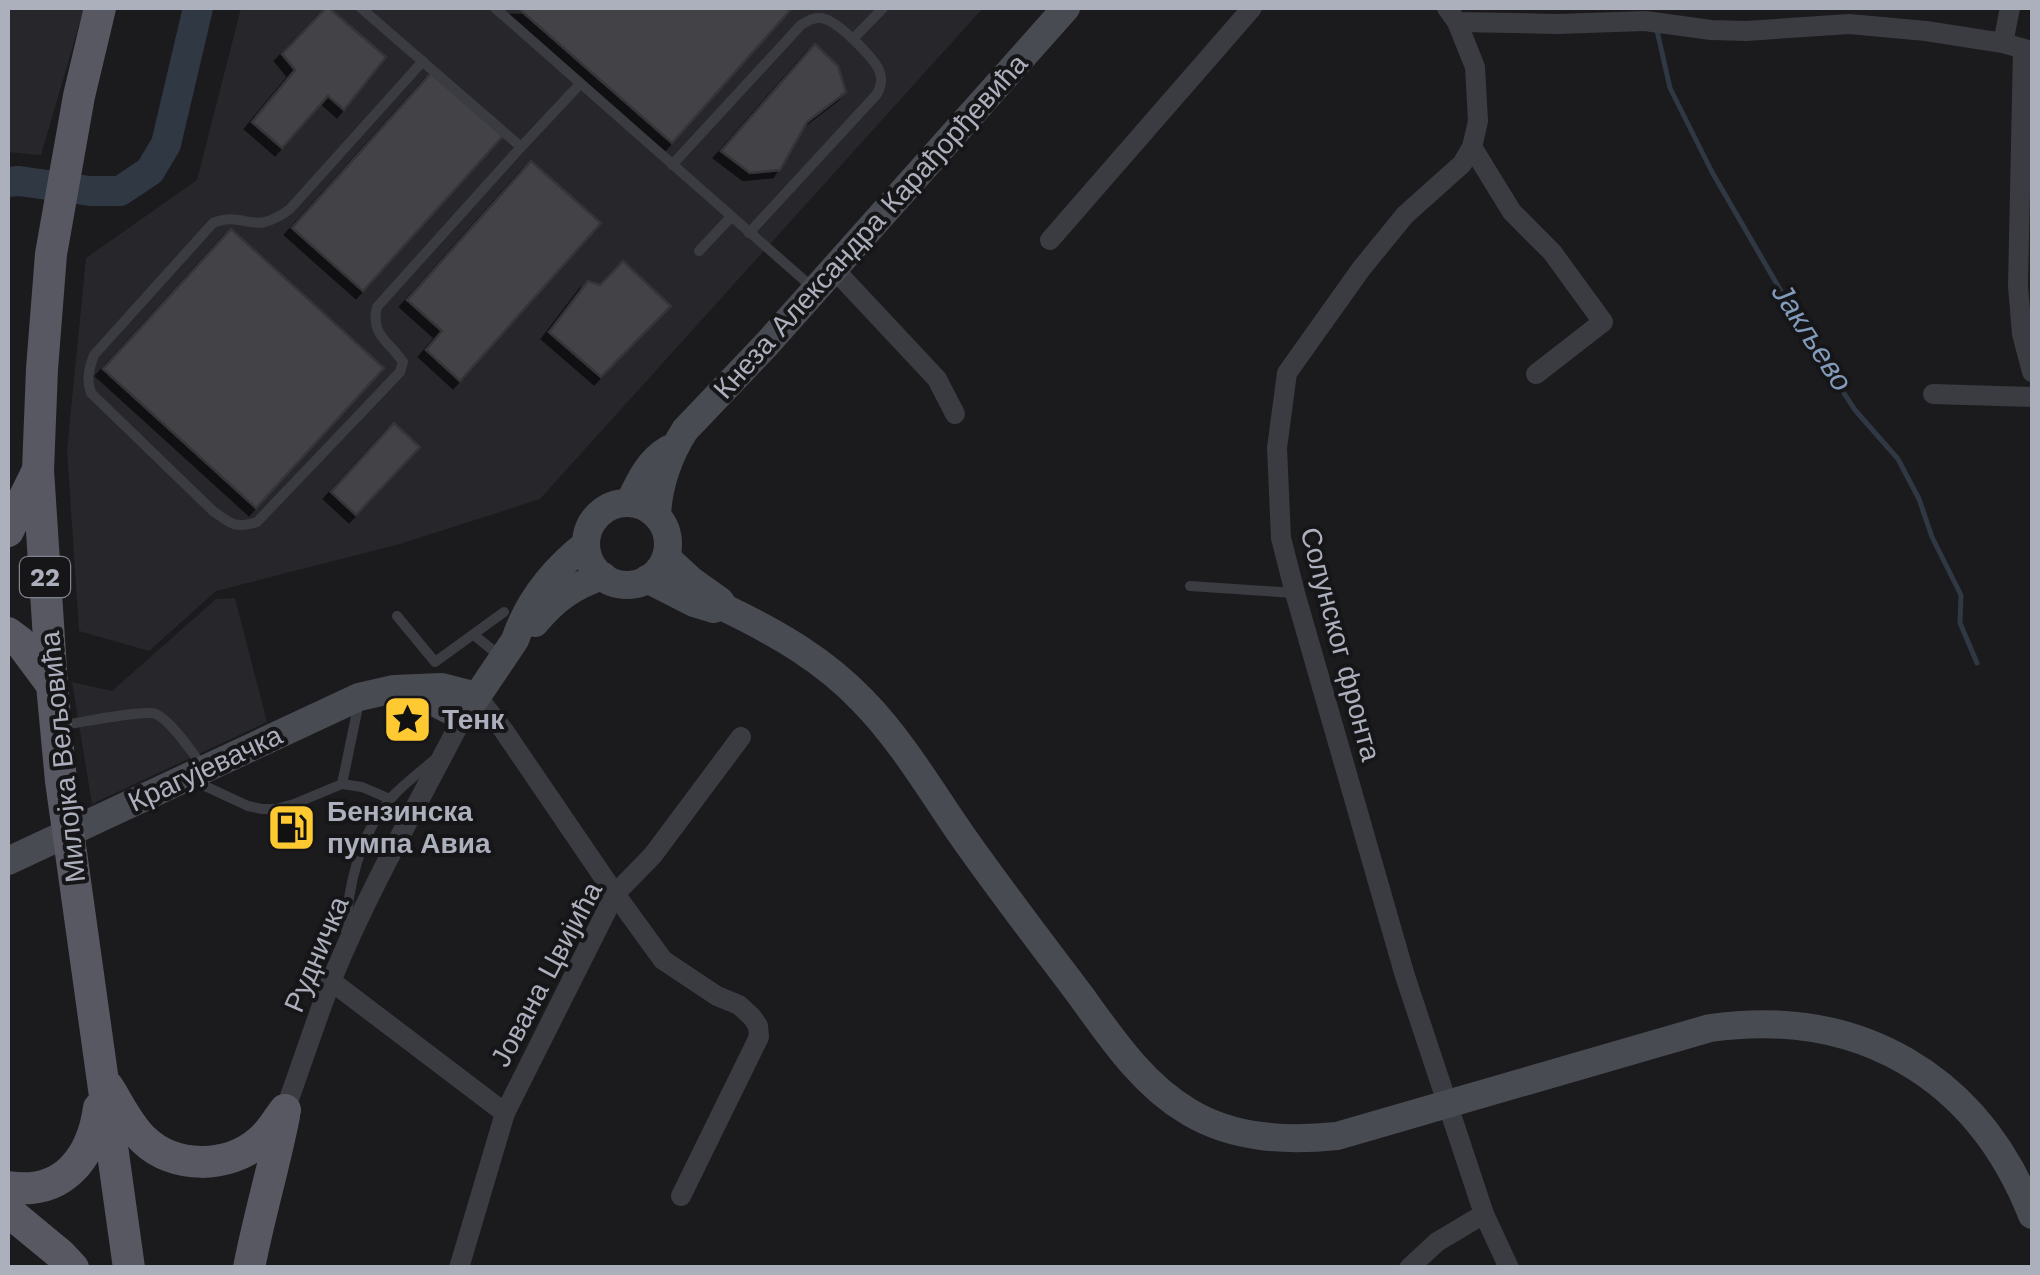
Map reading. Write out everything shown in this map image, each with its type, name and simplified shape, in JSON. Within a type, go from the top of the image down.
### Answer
[{"type":"main road","name":"Милојка Вељовића","points":[[100,8],[73,124],[51,254],[38,470],[56,726],[129,1268]]},
{"type":"main road","name":"Кнеза Александра Карађорђевића","points":[[658,516],[659,489],[685,430],[768,344],[1066,8]]},
{"type":"main road","name":"Кнеза Александра Карађорђевића","points":[[629,503],[643,474],[660,455],[675,446]]},
{"type":"main road","points":[[8,531],[38,470]]},
{"type":"main road","points":[[629,503],[658,516],[668,536],[666,557],[647,579],[624,584],[602,576],[594,568],[586,544],[588,531],[603,511],[629,503]]},
{"type":"main road","points":[[470,706],[545,584],[586,544]]},
{"type":"main road","points":[[666,557],[725,608],[802,649],[870,709],[1123,1053],[1167,1098],[1192,1114],[1218,1126],[1276,1138],[1337,1136],[1710,1028],[1767,1023],[1826,1030],[1882,1048],[1908,1062],[1955,1098],[2008,1161],[2032,1214]]},
{"type":"main road","points":[[508,649],[559,597],[602,576]]},
{"type":"main road","points":[[647,579],[694,603],[725,608]]},
{"type":"main road","points":[[8,633],[20,642],[52,685]]},
{"type":"main road","name":"Крагујевачка","points":[[8,861],[360,697],[406,688],[470,706]]},
{"type":"main road","points":[[102,1078],[142,1139],[184,1160],[210,1162],[250,1149],[285,1110]]},
{"type":"main road","points":[[8,1186],[40,1186],[80,1164],[95,1132],[102,1078]]},
{"type":"main road","points":[[249,1268],[285,1110]]},
{"type":"main road","points":[[8,1211],[73,1268]]},
{"type":"street","points":[[1050,240],[1252,8]]},
{"type":"street","points":[[2010,8],[2020,48],[2018,286],[2022,334],[2032,372]]},
{"type":"street","points":[[1536,374],[1603,322],[1552,252],[1512,212],[1472,146],[1478,121],[1475,67],[1452,15],[1558,24],[1645,21],[1746,31],[1849,16],[2020,48]]},
{"type":"street","name":"Солунског фронта","points":[[1472,146],[1462,164],[1406,215],[1372,255],[1287,373],[1277,448],[1281,538],[1296,594],[1405,976],[1484,1214],[1508,1268]]},
{"type":"street","points":[[824,280],[937,380],[955,414]]},
{"type":"street","points":[[1933,394],[2032,398]]},
{"type":"street","points":[[470,706],[504,730],[663,960],[716,996],[739,1005],[758,1026],[758,1037],[681,1196]]},
{"type":"street","name":"Рудничка","points":[[285,1110],[346,948],[400,834],[470,706]]},
{"type":"street","name":"Јована Цвијића","points":[[458,1268],[505,1112],[615,894],[654,855],[741,737]]},
{"type":"street","points":[[332,981],[505,1112]]},
{"type":"street","points":[[1409,1268],[1438,1242],[1484,1214]]},
{"type":"lane","points":[[361,8],[522,147]]},
{"type":"lane","points":[[495,8],[749,233],[824,280]]},
{"type":"lane","points":[[853,40],[882,8]]},
{"type":"lane","points":[[672,165],[802,24],[817,18],[828,20],[853,40],[880,72],[882,80],[877,94],[749,233]]},
{"type":"lane","points":[[423,61],[290,209],[274,221],[260,225],[224,219],[214,223],[94,355],[89,369],[91,392],[230,524],[242,527],[257,522],[400,372],[403,362],[377,332],[377,307],[580,84]]},
{"type":"lane","points":[[699,251],[731,218]]},
{"type":"lane","points":[[1190,586],[1296,594]]},
{"type":"lane","points":[[397,616],[435,662],[504,612]]},
{"type":"lane","points":[[474,634],[508,649]]},
{"type":"lane","points":[[342,784],[360,697]]},
{"type":"lane","points":[[56,726],[144,712],[155,714],[165,720],[194,773],[248,806],[262,809],[294,804],[342,784],[390,800]]},
{"type":"lane","points":[[346,948],[357,864],[372,827],[390,800],[446,750]]},
{"type":"shaded area","points":[[8,8],[84,8],[41,155],[8,152]]},
{"type":"shaded area","points":[[241,8],[983,8],[540,499],[400,544],[216,591],[149,651],[79,631],[67,450],[86,258],[197,180]]},
{"type":"shaded area","points":[[235,598],[267,722],[92,804],[72,682],[112,691],[216,599]]},
{"type":"building","points":[[326,8],[386,57],[344,110],[328,96],[282,148],[252,122],[295,70],[282,54]]},
{"type":"building","points":[[518,8],[792,8],[672,143]]},
{"type":"building","points":[[815,44],[838,66],[846,92],[807,122],[780,170],[750,173],[721,151]]},
{"type":"building","points":[[432,72],[503,136],[363,291],[292,228]]},
{"type":"building","points":[[531,161],[601,223],[460,381],[426,350],[442,331],[407,300]]},
{"type":"building","points":[[231,229],[384,368],[256,508],[103,369]]},
{"type":"building","points":[[623,261],[671,306],[601,377],[549,332],[588,281],[600,285]]},
{"type":"building","points":[[394,423],[420,447],[356,515],[331,492]]},
{"type":"waterway","points":[[8,182],[120,191],[150,171],[166,144],[198,8]]},
{"type":"waterway","name":"Јакљево","points":[[1656,26],[1670,88],[1712,172],[1811,343],[1855,410],[1898,459],[1919,499],[1932,537],[1961,595],[1960,623],[1977,663]]},
{"type":"place","name":"Тенк","points":[[407,719]]},
{"type":"place","name":"Бензинска пумпа Авиа","points":[[292,827]]}]
